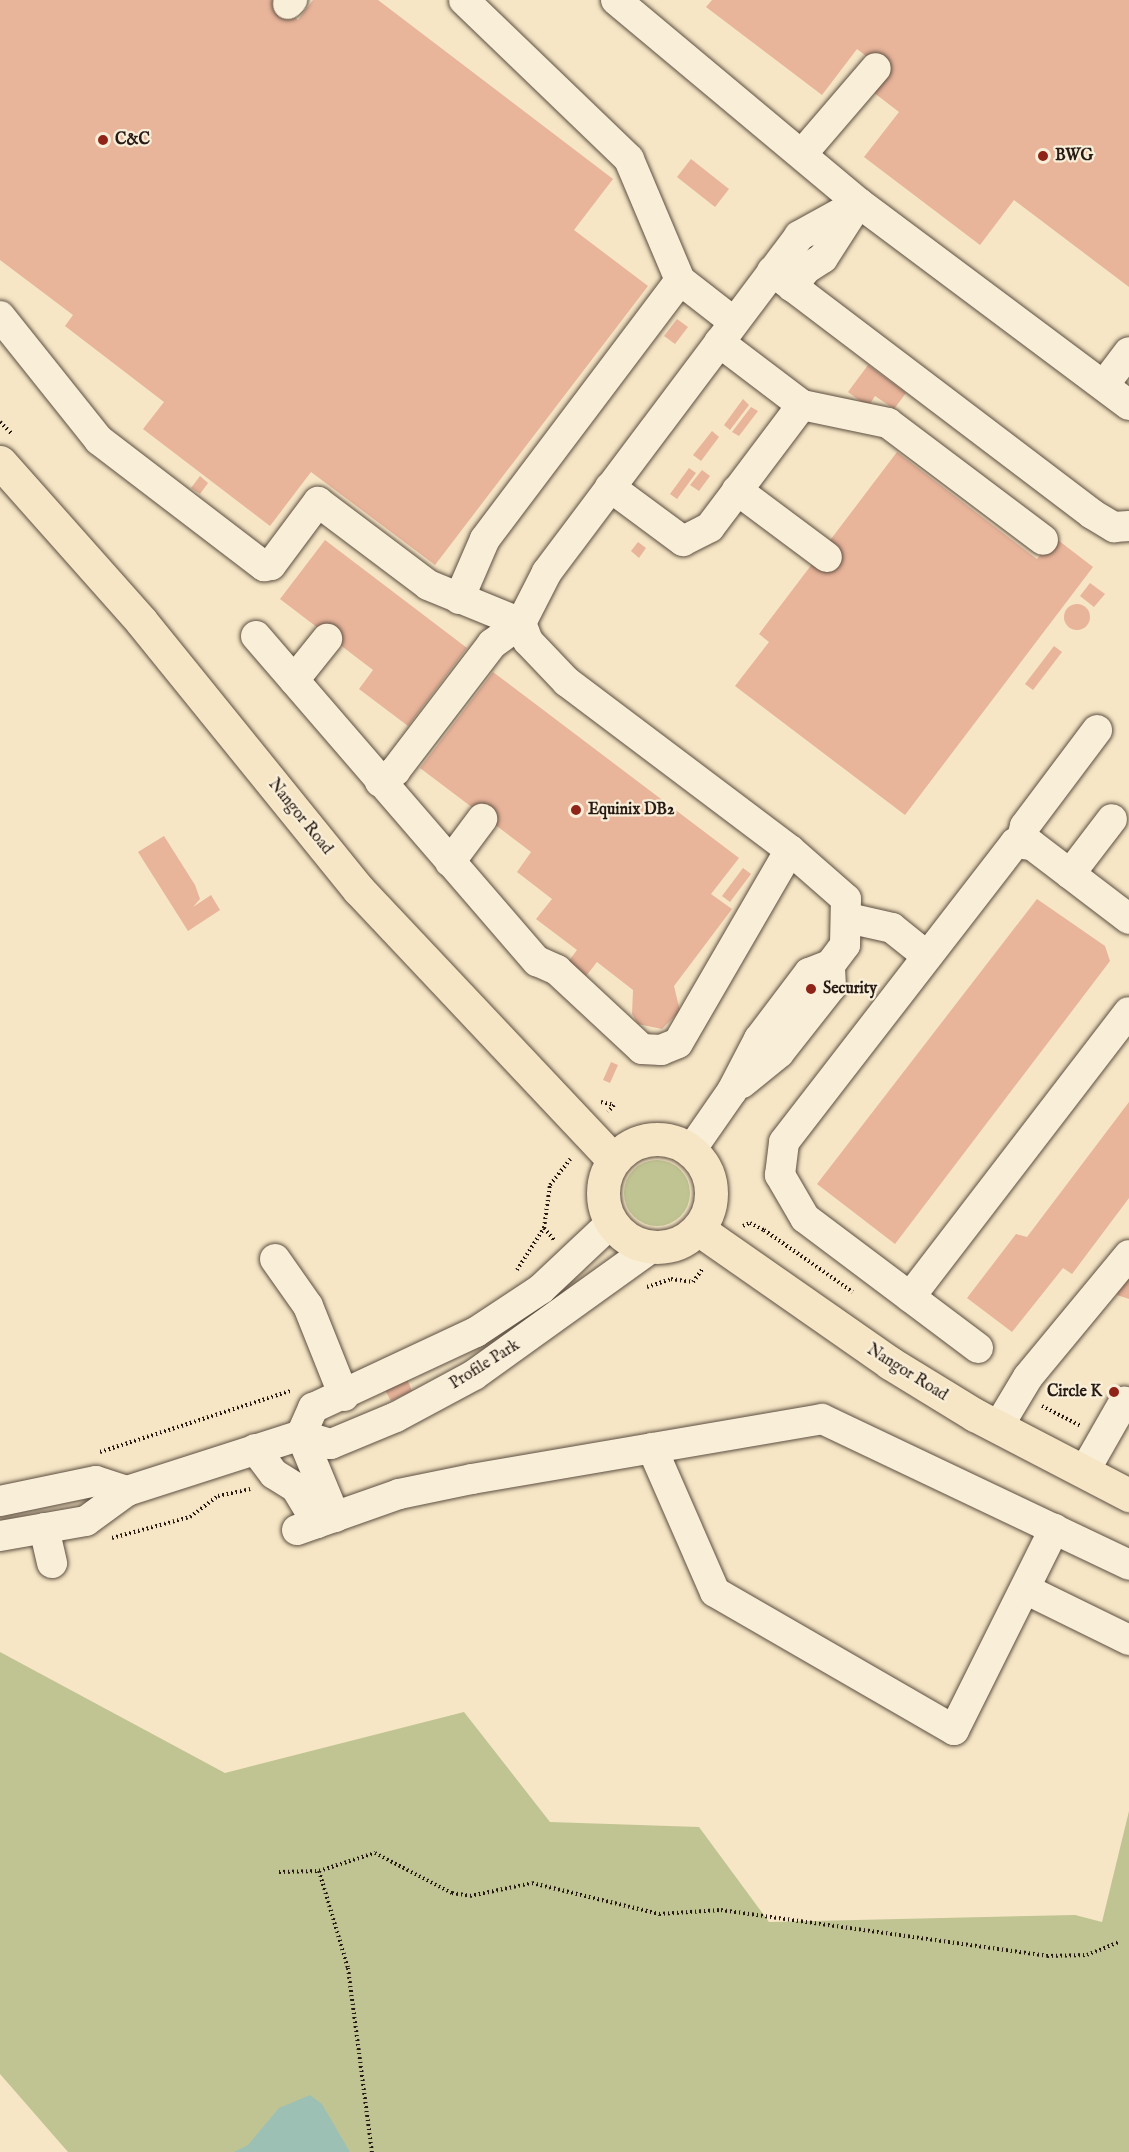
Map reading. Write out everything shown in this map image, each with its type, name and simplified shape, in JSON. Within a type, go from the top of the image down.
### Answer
[{"type":"main road","name":"Nangor Road","points":[[0,462],[141,621],[359,890],[613,1160]]},
{"type":"main road","points":[[659,1138],[691,1150],[703,1163],[711,1188],[708,1214],[698,1229],[677,1244],[652,1247],[629,1239],[611,1223],[602,1191],[613,1160],[626,1148],[659,1138]]},
{"type":"main road","name":"Nangor Road","points":[[698,1229],[875,1354],[998,1427],[1129,1495]]},
{"type":"street","points":[[464,0],[629,159],[680,280],[727,332],[802,405],[888,423],[1043,540]]},
{"type":"street","points":[[616,0],[859,203],[1129,405]]},
{"type":"street","points":[[802,154],[876,68]]},
{"type":"street","points":[[380,782],[395,771],[492,644],[521,623],[547,572],[727,332],[782,279],[799,236],[859,203]]},
{"type":"street","points":[[782,279],[1092,514],[1114,527],[1129,526]]},
{"type":"street","points":[[459,599],[485,539],[680,280]]},
{"type":"street","points":[[0,316],[99,440],[264,566],[271,565],[318,502],[428,585],[521,623],[528,641],[567,682],[790,850],[846,899],[848,918],[845,945],[830,965],[831,987],[779,1053],[732,1091],[691,1150]]},
{"type":"street","points":[[1104,386],[1129,352]]},
{"type":"street","points":[[610,487],[683,541],[710,527],[802,405]]},
{"type":"street","points":[[737,490],[827,557]]},
{"type":"street","points":[[256,636],[537,961],[557,970],[642,1049],[662,1050],[678,1043],[695,1019],[790,850]]},
{"type":"street","points":[[294,680],[327,639]]},
{"type":"street","points":[[978,1348],[805,1218],[789,1197],[779,1158],[784,1142],[1001,856],[1021,842],[1025,826],[1097,730]]},
{"type":"street","points":[[450,862],[482,819]]},
{"type":"street","points":[[1070,874],[1112,819]]},
{"type":"street","points":[[1021,842],[1070,874],[1129,919]]},
{"type":"street","points":[[848,918],[892,928],[927,956]]},
{"type":"street","points":[[910,1297],[1129,1012]]},
{"type":"street","name":"Profile Park","points":[[611,1223],[541,1289],[476,1332],[340,1385],[314,1408],[301,1435],[331,1444],[396,1417],[474,1375],[652,1247]]},
{"type":"street","points":[[998,1427],[1028,1377],[1129,1255]]},
{"type":"street","points":[[274,1259],[308,1306],[340,1385]]},
{"type":"street","points":[[1084,1472],[1124,1402],[1129,1404]]},
{"type":"street","points":[[316,1523],[399,1494],[822,1419],[1129,1565]]},
{"type":"street","points":[[0,1536],[86,1521],[127,1491],[301,1435],[316,1523]]},
{"type":"street","points":[[652,1448],[715,1592],[954,1730],[1027,1590],[1054,1529]]},
{"type":"street","points":[[255,1449],[274,1474],[296,1488],[316,1523]]},
{"type":"street","points":[[0,1501],[96,1481],[127,1491]]},
{"type":"street","points":[[44,1528],[52,1563]]},
{"type":"street","points":[[1027,1590],[1129,1641]]},
{"type":"path","points":[[608,1113],[614,1105]]},
{"type":"path","points":[[510,1277],[544,1228],[549,1185],[570,1160],[563,1151]]},
{"type":"path","points":[[693,1282],[705,1266]]},
{"type":"path","points":[[96,1454],[340,1385]]},
{"type":"path","points":[[279,1872],[319,1871],[375,1853],[470,1896],[531,1883],[659,1914],[722,1910],[1047,1956],[1087,1955],[1120,1942]]},
{"type":"path","points":[[319,1871],[348,1968],[372,2152]]},
{"type":"green space","points":[[657,1160],[669,1163],[680,1170],[687,1181],[690,1193],[687,1205],[680,1216],[669,1223],[657,1226],[645,1223],[634,1216],[627,1205],[624,1193],[627,1181],[634,1170],[645,1163]]},
{"type":"green space","points":[[0,1652],[225,1773],[464,1712],[550,1822],[699,1827],[769,1922],[1075,1915],[1102,1922],[1129,1811],[1129,2152],[68,2152],[0,2074]]},
{"type":"water","points":[[310,2095],[322,2104],[350,2152],[234,2152],[248,2145],[279,2108]]},
{"type":"building","points":[[0,0],[272,0],[298,20],[313,0],[378,0],[613,179],[574,230],[648,286],[435,565],[311,472],[270,526],[143,429],[164,402],[65,326],[73,315],[0,260]]},
{"type":"building","name":"BWG","points":[[712,0],[1129,0],[1129,287],[1014,200],[980,245],[864,157],[899,112],[873,92],[888,73],[857,49],[822,95],[706,7]]},
{"type":"building","points":[[691,159],[729,189],[715,207],[677,177]]},
{"type":"building","points":[[677,319],[688,327],[675,344],[664,336]]},
{"type":"building","points":[[868,365],[906,393],[894,409],[875,396],[868,407],[848,392]]},
{"type":"building","points":[[743,399],[749,405],[730,430],[724,425]]},
{"type":"building","points":[[751,407],[758,411],[739,436],[732,432]]},
{"type":"building","points":[[712,431],[719,437],[701,461],[693,455]]},
{"type":"building","points":[[897,452],[1037,559],[1054,537],[1093,567],[905,815],[735,686],[769,642],[759,634]]},
{"type":"building","points":[[689,468],[696,473],[677,499],[670,494]]},
{"type":"building","points":[[702,470],[710,476],[699,491],[690,485]]},
{"type":"building","points":[[200,476],[208,483],[200,494],[191,488]]},
{"type":"building","points":[[325,540],[467,648],[408,726],[359,689],[373,670],[280,599]]},
{"type":"building","points":[[638,542],[646,548],[639,558],[631,551]]},
{"type":"building","points":[[1090,583],[1105,594],[1094,607],[1080,596]]},
{"type":"building","points":[[1077,604],[1086,608],[1090,617],[1086,626],[1077,630],[1068,626],[1064,617],[1068,608]]},
{"type":"building","points":[[1054,646],[1062,652],[1033,690],[1025,684]]},
{"type":"building","name":"Equinix DB2","points":[[493,672],[739,858],[711,894],[732,909],[674,986],[680,1011],[662,1029],[638,1024],[632,1014],[633,990],[597,962],[586,976],[568,962],[577,950],[536,919],[552,899],[517,872],[531,852],[420,768]]},
{"type":"building","points":[[164,836],[195,885],[200,899],[193,907],[211,895],[220,910],[188,931],[138,852]]},
{"type":"building","points":[[743,868],[751,874],[730,902],[722,896]]},
{"type":"building","points":[[1037,899],[1105,946],[1110,961],[895,1244],[817,1184]]},
{"type":"building","points":[[611,1062],[618,1065],[610,1083],[603,1080]]},
{"type":"building","points":[[1129,1102],[1129,1198],[1072,1274],[1063,1268],[1012,1332],[967,1298],[1016,1234],[1027,1237]]},
{"type":"building","points":[[1129,1266],[1129,1299],[1117,1295]]},
{"type":"building","points":[[407,1379],[412,1391],[391,1401],[385,1390]]},
{"type":"place","name":"C&C","points":[[103,140]]},
{"type":"place","name":"BWG","points":[[1043,156]]},
{"type":"place","name":"Equinix DB2","points":[[576,810]]},
{"type":"place","name":"Security","points":[[811,989]]},
{"type":"place","name":"Circle K","points":[[1114,1392]]}]
